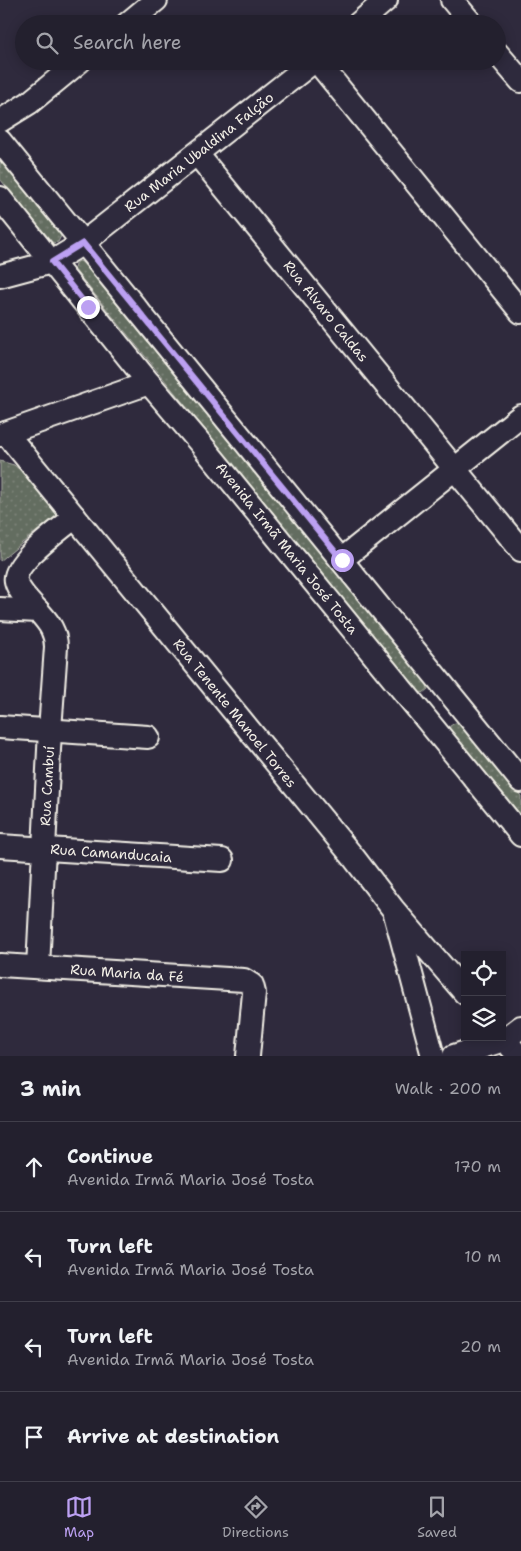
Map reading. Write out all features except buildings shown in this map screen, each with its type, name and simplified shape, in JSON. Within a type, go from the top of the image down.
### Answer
[{"type":"street","points":[[138,15],[156,0]]},
{"type":"street","points":[[368,15],[386,0]]},
{"type":"street","points":[[452,0],[464,15]]},
{"type":"street","points":[[506,64],[521,81]]},
{"type":"street","points":[[0,122],[29,103],[69,70]]},
{"type":"street","name":"Rua Maria Ubaldina Falção","points":[[83,243],[304,70]]},
{"type":"street","points":[[322,70],[521,312]]},
{"type":"street","points":[[0,141],[521,780]]},
{"type":"street","name":"Rua Alvaro Caldas","points":[[197,154],[521,550]]},
{"type":"street","name":"Avenida Irmã Maria José Tosta","points":[[0,198],[149,383],[521,835]]},
{"type":"street","points":[[0,276],[52,262],[83,243]]},
{"type":"street","points":[[3,434],[149,383]]},
{"type":"street","points":[[342,560],[521,416]]},
{"type":"street","name":"Rua Tenente Manoel Torres","points":[[3,434],[75,517],[461,988]]},
{"type":"street","name":"Rua Cambuí","points":[[38,967],[56,639],[49,624],[16,582],[16,574],[20,565],[28,557],[75,517]]},
{"type":"street","points":[[0,609],[38,611]]},
{"type":"street","points":[[431,725],[458,703]]},
{"type":"street","points":[[0,726],[148,738]]},
{"type":"street","name":"Rua Camanducaia","points":[[0,846],[222,860]]},
{"type":"street","points":[[394,908],[433,1056]]},
{"type":"street","name":"Rua Maria da Fé","points":[[0,965],[244,980],[252,985],[254,993],[248,1056]]},
{"type":"street","points":[[454,1056],[511,1040]]},
{"type":"green space","points":[[0,160],[62,234],[58,242],[53,243],[0,179]]},
{"type":"green space","points":[[79,261],[82,262],[428,685],[428,689],[423,693],[419,692],[74,269],[75,264]]},
{"type":"green space","points":[[0,461],[14,465],[28,476],[58,514],[0,561]]},
{"type":"green space","points":[[460,723],[521,796],[521,819],[449,731],[450,726]]},
{"type":"route","points":[[88,307],[52,262],[83,243],[342,560]]}]
